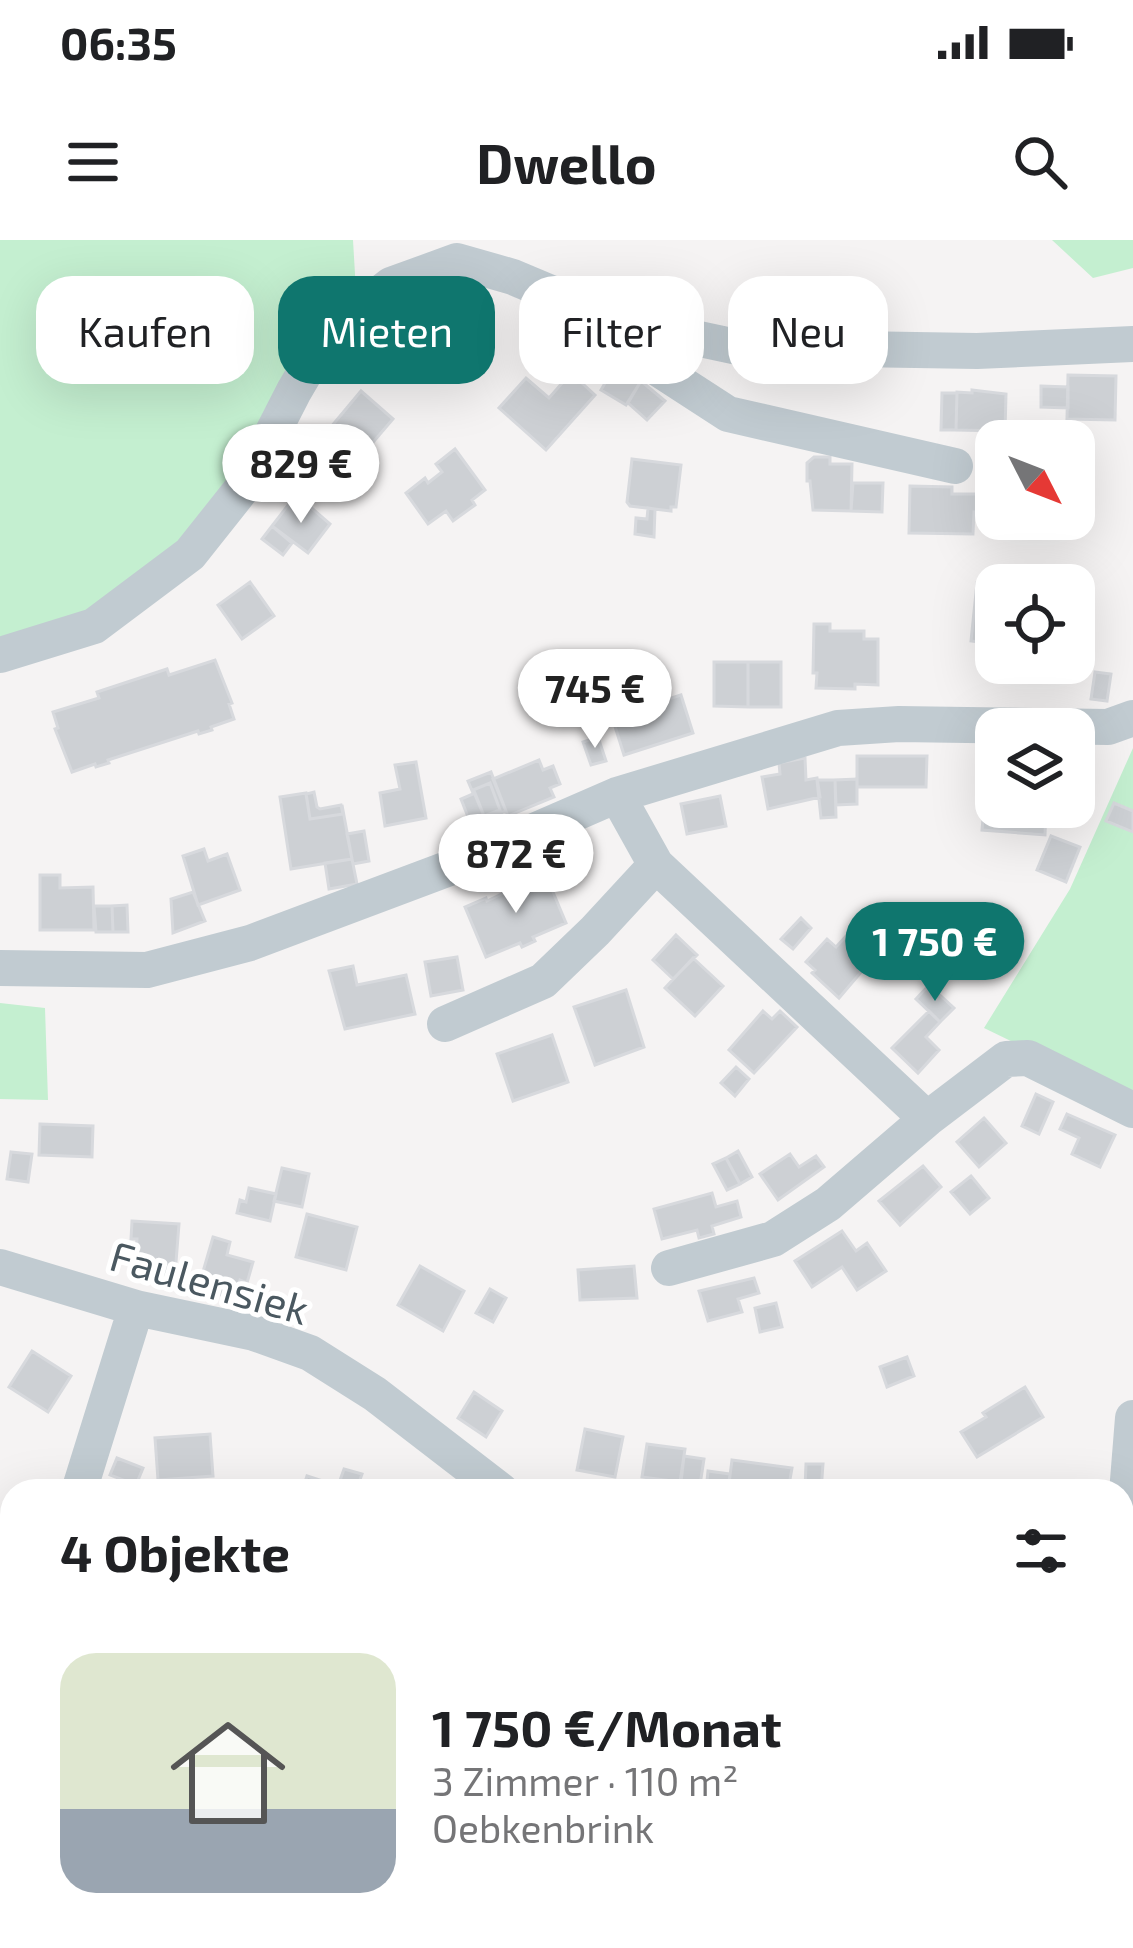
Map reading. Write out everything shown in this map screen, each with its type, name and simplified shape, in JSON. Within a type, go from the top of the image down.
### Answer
[{"type":"street","points":[[0,655],[94,626],[190,554],[248,481],[327,335],[391,285],[457,261],[519,279]]},
{"type":"street","points":[[704,339],[737,346],[977,351],[1133,344]]},
{"type":"street","points":[[682,384],[728,414],[955,466]]},
{"type":"street","points":[[0,968],[147,970],[250,943],[447,869],[616,795],[838,728],[899,724],[1108,727],[1133,718]]},
{"type":"street","points":[[616,795],[656,865],[927,1119]]},
{"type":"street","points":[[445,1024],[543,982],[656,865]]},
{"type":"street","points":[[669,1268],[773,1239],[828,1204],[927,1119],[1006,1060],[1028,1058],[1133,1110]]},
{"type":"street","name":"Faulensiek","points":[[0,1267],[310,1353],[392,1406],[486,1479]]},
{"type":"street","points":[[83,1479],[136,1308]]},
{"type":"street","points":[[1128,1479],[1133,1418]]},
{"type":"green space","points":[[0,240],[353,240],[355,276],[278,276],[278,384],[299,384],[241,478],[182,551],[98,615],[0,644]]},
{"type":"green space","points":[[1052,240],[1133,240],[1133,268],[1093,278]]},
{"type":"green space","points":[[1133,748],[1133,1100],[984,1028],[1070,889]]},
{"type":"green space","points":[[0,1003],[45,1008],[48,1100],[0,1099]]},
{"type":"building","points":[[1068,375],[1116,376],[1115,420],[1067,419]]},
{"type":"building","points":[[521,384],[533,384],[549,398],[561,384],[583,384],[595,395],[546,450],[499,408]]},
{"type":"building","points":[[604,384],[639,384],[626,405],[601,390]]},
{"type":"building","points":[[639,384],[665,401],[647,420],[628,403]]},
{"type":"building","points":[[1041,386],[1068,387],[1068,408],[1041,407]]},
{"type":"building","points":[[361,391],[393,419],[352,467],[320,440]]},
{"type":"building","points":[[957,392],[1006,394],[1005,420],[975,420],[975,430],[956,430]]},
{"type":"building","points":[[942,393],[957,393],[956,430],[941,430]]},
{"type":"building","points":[[328,446],[352,467],[336,487],[314,464]]},
{"type":"building","points":[[455,449],[485,490],[472,500],[475,505],[453,521],[446,511],[428,524],[406,493],[442,472],[436,464]]},
{"type":"building","points":[[814,457],[830,457],[830,464],[852,464],[851,511],[813,510],[807,463]]},
{"type":"building","points":[[632,459],[681,465],[676,507],[671,511],[630,506]]},
{"type":"building","points":[[853,483],[883,483],[882,512],[851,511]]},
{"type":"building","points":[[910,486],[952,487],[952,494],[975,494],[973,534],[909,533]]},
{"type":"building","points":[[292,500],[303,509],[307,504],[330,524],[308,553],[272,526]]},
{"type":"building","points":[[648,508],[655,509],[654,537],[635,534],[636,518],[647,519]]},
{"type":"building","points":[[272,526],[292,543],[283,555],[262,539]]},
{"type":"building","points":[[250,582],[274,616],[242,639],[218,605]]},
{"type":"building","points":[[814,624],[830,624],[830,631],[864,631],[864,639],[878,639],[878,685],[816,688]]},
{"type":"building","points":[[215,660],[234,719],[212,730],[72,772],[53,712],[167,669],[169,675]]},
{"type":"building","points":[[714,662],[748,662],[748,707],[714,706]]},
{"type":"building","points":[[748,662],[781,662],[781,707],[748,707]]},
{"type":"building","points":[[1095,672],[1111,674],[1107,701],[1091,699]]},
{"type":"building","points":[[681,695],[693,733],[624,755],[612,717]]},
{"type":"building","points":[[598,737],[606,761],[591,765],[583,742]]},
{"type":"building","points":[[857,756],[927,756],[926,787],[857,787]]},
{"type":"building","points":[[805,758],[806,780],[817,778],[820,797],[768,809],[762,777],[780,774],[779,763]]},
{"type":"building","points":[[539,760],[543,770],[553,766],[560,784],[550,788],[554,797],[508,816],[493,779]]},
{"type":"building","points":[[416,762],[426,818],[385,826],[380,793],[400,789],[395,765]]},
{"type":"building","points":[[491,772],[506,811],[484,819],[500,810],[490,783],[473,793],[468,781]]},
{"type":"building","points":[[857,779],[857,804],[836,805],[835,780]]},
{"type":"building","points":[[817,780],[835,780],[836,817],[821,818]]},
{"type":"building","points":[[490,783],[500,810],[484,816],[473,790]]},
{"type":"building","points":[[314,792],[317,807],[341,805],[343,814],[310,819],[306,794]]},
{"type":"building","points":[[306,793],[310,819],[343,814],[342,805],[352,859],[291,869],[280,797]]},
{"type":"building","points":[[475,793],[484,816],[470,822],[461,799]]},
{"type":"building","points":[[720,796],[726,826],[687,834],[681,804]]},
{"type":"building","points":[[1114,803],[1133,811],[1133,832],[1106,821]]},
{"type":"building","points":[[982,828],[1045,828],[1045,835]]},
{"type":"building","points":[[364,831],[369,861],[353,864],[347,834]]},
{"type":"building","points":[[1051,836],[1080,847],[1066,882],[1037,870]]},
{"type":"building","points":[[204,849],[208,861],[227,854],[240,890],[198,905],[183,856]]},
{"type":"building","points":[[352,859],[357,884],[329,889],[325,863]]},
{"type":"building","points":[[545,873],[566,923],[522,947],[520,943],[486,957],[465,907]]},
{"type":"building","points":[[40,875],[60,875],[60,888],[93,887],[94,930],[40,930]]},
{"type":"building","points":[[193,892],[205,921],[173,933],[171,899]]},
{"type":"building","points":[[127,905],[128,932],[113,932],[112,906]]},
{"type":"building","points":[[94,906],[112,906],[113,932],[96,932]]},
{"type":"building","points":[[801,918],[811,928],[793,949],[781,939]]},
{"type":"building","points":[[676,935],[697,955],[673,979],[653,960]]},
{"type":"building","points":[[847,935],[874,957],[839,998],[806,962],[827,939],[836,947]]},
{"type":"building","points":[[457,957],[463,990],[431,996],[425,962]]},
{"type":"building","points":[[693,958],[723,986],[695,1016],[665,988]]},
{"type":"building","points":[[353,966],[357,985],[406,975],[415,1014],[345,1029],[329,971]]},
{"type":"building","points":[[929,985],[954,1008],[940,1022],[916,999]]},
{"type":"building","points":[[626,990],[644,1047],[595,1065],[574,1007]]},
{"type":"building","points":[[763,1011],[772,1019],[780,1011],[797,1027],[754,1073],[729,1050]]},
{"type":"building","points":[[929,1011],[940,1022],[926,1037],[939,1050],[918,1073],[892,1048]]},
{"type":"building","points":[[552,1035],[568,1082],[513,1101],[497,1054]]},
{"type":"building","points":[[736,1067],[749,1079],[735,1096],[721,1083]]},
{"type":"building","points":[[1036,1094],[1053,1102],[1039,1134],[1022,1126]]},
{"type":"building","points":[[1067,1114],[1115,1135],[1100,1167],[1072,1154],[1079,1138],[1060,1129]]},
{"type":"building","points":[[984,1118],[1006,1143],[979,1167],[957,1142]]},
{"type":"building","points":[[40,1124],[93,1126],[92,1157],[39,1155]]},
{"type":"building","points":[[738,1151],[752,1177],[740,1184],[726,1158]]},
{"type":"building","points":[[11,1152],[32,1154],[28,1182],[7,1179]]},
{"type":"building","points":[[790,1154],[799,1167],[816,1156],[824,1167],[778,1200],[760,1174]]},
{"type":"building","points":[[726,1158],[740,1184],[727,1190],[713,1164]]},
{"type":"building","points":[[923,1166],[941,1187],[900,1225],[879,1201]]},
{"type":"building","points":[[282,1168],[309,1174],[302,1207],[274,1201]]},
{"type":"building","points":[[971,1176],[989,1198],[970,1214],[951,1192]]},
{"type":"building","points":[[249,1188],[276,1194],[270,1221],[237,1213]]},
{"type":"building","points":[[712,1193],[716,1207],[737,1201],[741,1217],[712,1226],[714,1234],[699,1238],[697,1230],[662,1239],[654,1209]]},
{"type":"building","points":[[307,1214],[357,1227],[346,1270],[296,1257]]},
{"type":"building","points":[[132,1221],[179,1224],[175,1275],[134,1272],[137,1239],[131,1239]]},
{"type":"building","points":[[842,1231],[856,1251],[867,1243],[886,1271],[857,1290],[842,1267],[812,1287],[795,1261]]},
{"type":"building","points":[[213,1237],[230,1242],[227,1255],[253,1262],[247,1283],[240,1280],[235,1299],[198,1289]]},
{"type":"building","points":[[420,1266],[464,1291],[443,1331],[398,1305]]},
{"type":"building","points":[[634,1266],[637,1298],[580,1300],[578,1270]]},
{"type":"building","points":[[754,1278],[759,1293],[738,1299],[742,1312],[708,1321],[699,1291]]},
{"type":"building","points":[[490,1289],[506,1298],[493,1322],[476,1313]]},
{"type":"building","points":[[776,1303],[782,1327],[760,1332],[755,1308]]},
{"type":"building","points":[[32,1351],[71,1376],[48,1412],[9,1387]]},
{"type":"building","points":[[907,1357],[914,1376],[887,1387],[880,1367]]},
{"type":"building","points":[[1025,1387],[1043,1417],[977,1457],[961,1432]]},
{"type":"building","points":[[474,1392],[502,1411],[486,1437],[458,1418]]},
{"type":"building","points":[[585,1429],[623,1437],[615,1477],[577,1470]]},
{"type":"building","points":[[210,1434],[213,1476],[158,1479],[155,1438]]},
{"type":"building","points":[[647,1444],[685,1449],[680,1479],[642,1477]]},
{"type":"building","points":[[684,1456],[704,1459],[701,1479],[681,1479]]},
{"type":"building","points":[[117,1458],[143,1468],[138,1479],[110,1475]]},
{"type":"building","points":[[732,1460],[792,1468],[790,1479],[730,1479]]},
{"type":"building","points":[[806,1464],[823,1464],[822,1479],[805,1479]]},
{"type":"building","points":[[344,1469],[362,1474],[360,1479],[340,1479]]},
{"type":"building","points":[[708,1471],[730,1474],[729,1479],[707,1479]]}]
